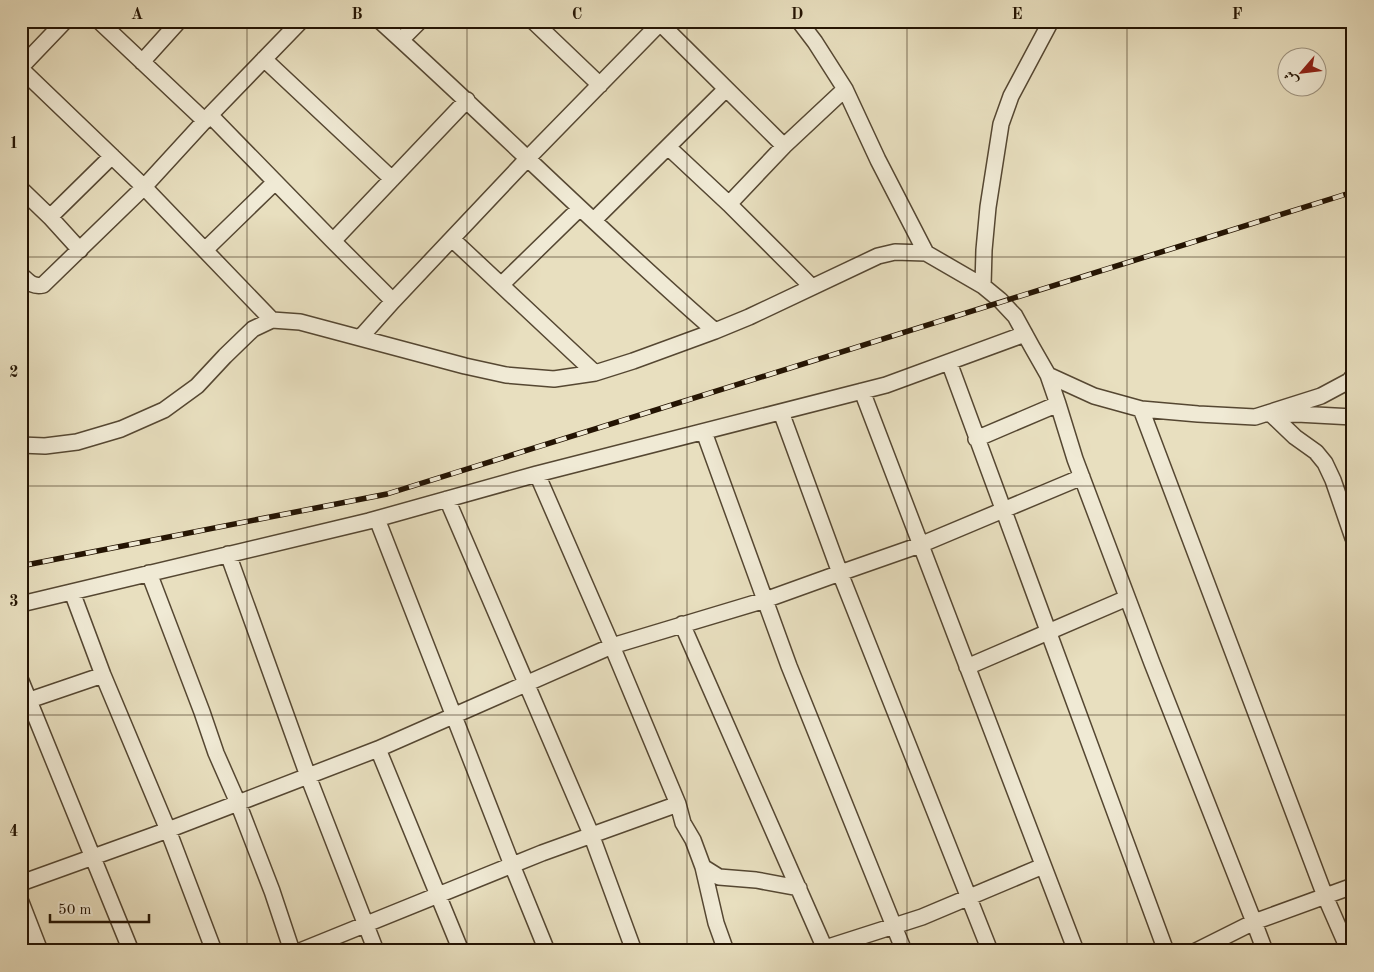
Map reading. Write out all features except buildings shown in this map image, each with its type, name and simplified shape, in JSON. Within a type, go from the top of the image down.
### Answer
[{"type":"street","points":[[65,21],[21,68],[144,188],[272,320]]},
{"type":"street","points":[[99,21],[275,182],[393,301]]},
{"type":"street","points":[[142,62],[180,21]]},
{"type":"street","points":[[21,275],[31,284],[36,286],[43,285],[144,188],[207,118],[302,21]]},
{"type":"street","points":[[380,21],[467,100],[651,274],[715,331]]},
{"type":"street","points":[[401,40],[420,21]]},
{"type":"street","points":[[799,21],[815,42],[845,90],[878,160],[926,253]]},
{"type":"street","points":[[534,22],[600,84]]},
{"type":"street","points":[[360,338],[528,158],[661,22],[784,146]]},
{"type":"street","points":[[984,286],[984,250],[988,207],[1001,124],[1010,96],[1045,24]]},
{"type":"street","points":[[264,59],[392,179]]},
{"type":"street","points":[[594,220],[726,89]]},
{"type":"street","points":[[729,204],[784,146],[845,90]]},
{"type":"street","points":[[333,241],[467,100]]},
{"type":"street","points":[[668,147],[729,204],[812,287]]},
{"type":"street","points":[[50,217],[112,156]]},
{"type":"street","points":[[205,250],[275,182]]},
{"type":"street","points":[[21,189],[80,250]]},
{"type":"street","points":[[501,285],[580,208]]},
{"type":"street","points":[[452,239],[595,373]]},
{"type":"street","points":[[21,445],[46,446],[77,442],[121,429],[164,410],[197,386],[253,329],[272,320],[300,322],[506,375],[554,379],[595,373],[633,362],[715,331],[878,256],[895,252],[926,253],[984,286],[1000,300],[1014,316],[1048,375],[1075,459],[1265,951]]},
{"type":"street","points":[[21,604],[377,519],[537,474],[886,385],[1025,334]]},
{"type":"street","points":[[949,362],[1166,951]]},
{"type":"street","points":[[1048,375],[1094,396],[1141,409],[1198,414],[1255,416],[1297,414],[1353,417]]},
{"type":"street","points":[[1255,416],[1321,396],[1349,381],[1353,376]]},
{"type":"street","points":[[862,391],[1076,951]]},
{"type":"street","points":[[976,439],[1058,404]]},
{"type":"street","points":[[1141,409],[1325,896],[1349,951]]},
{"type":"street","points":[[781,412],[840,573],[990,951]]},
{"type":"street","points":[[1272,416],[1316,452],[1325,463],[1333,480],[1353,538]]},
{"type":"street","points":[[704,432],[789,666],[904,951]]},
{"type":"street","points":[[537,474],[612,646],[678,804],[683,823],[693,840],[703,867],[716,923],[726,951]]},
{"type":"street","points":[[21,883],[168,830],[378,749],[612,646],[765,600],[920,544],[1082,477]]},
{"type":"street","points":[[447,499],[591,834],[634,951]]},
{"type":"street","points":[[377,519],[547,951]]},
{"type":"street","points":[[228,554],[308,776],[376,951]]},
{"type":"street","points":[[149,573],[216,753],[238,803],[272,892],[292,951]]},
{"type":"street","points":[[72,592],[103,675],[168,830],[214,951]]},
{"type":"street","points":[[967,667],[1128,598]]},
{"type":"street","points":[[682,624],[799,888],[822,950],[922,917],[1043,866]]},
{"type":"street","points":[[25,701],[103,675]]},
{"type":"street","points":[[21,681],[25,701],[93,857],[131,951]]},
{"type":"street","points":[[378,749],[461,951]]},
{"type":"street","points":[[300,951],[591,834],[678,804]]},
{"type":"street","points":[[703,867],[719,877],[756,880],[799,888]]},
{"type":"street","points":[[1196,951],[1254,922],[1353,886]]},
{"type":"street","points":[[21,902],[40,951]]},
{"type":"railway","points":[[21,566],[387,494],[1353,192]]}]
